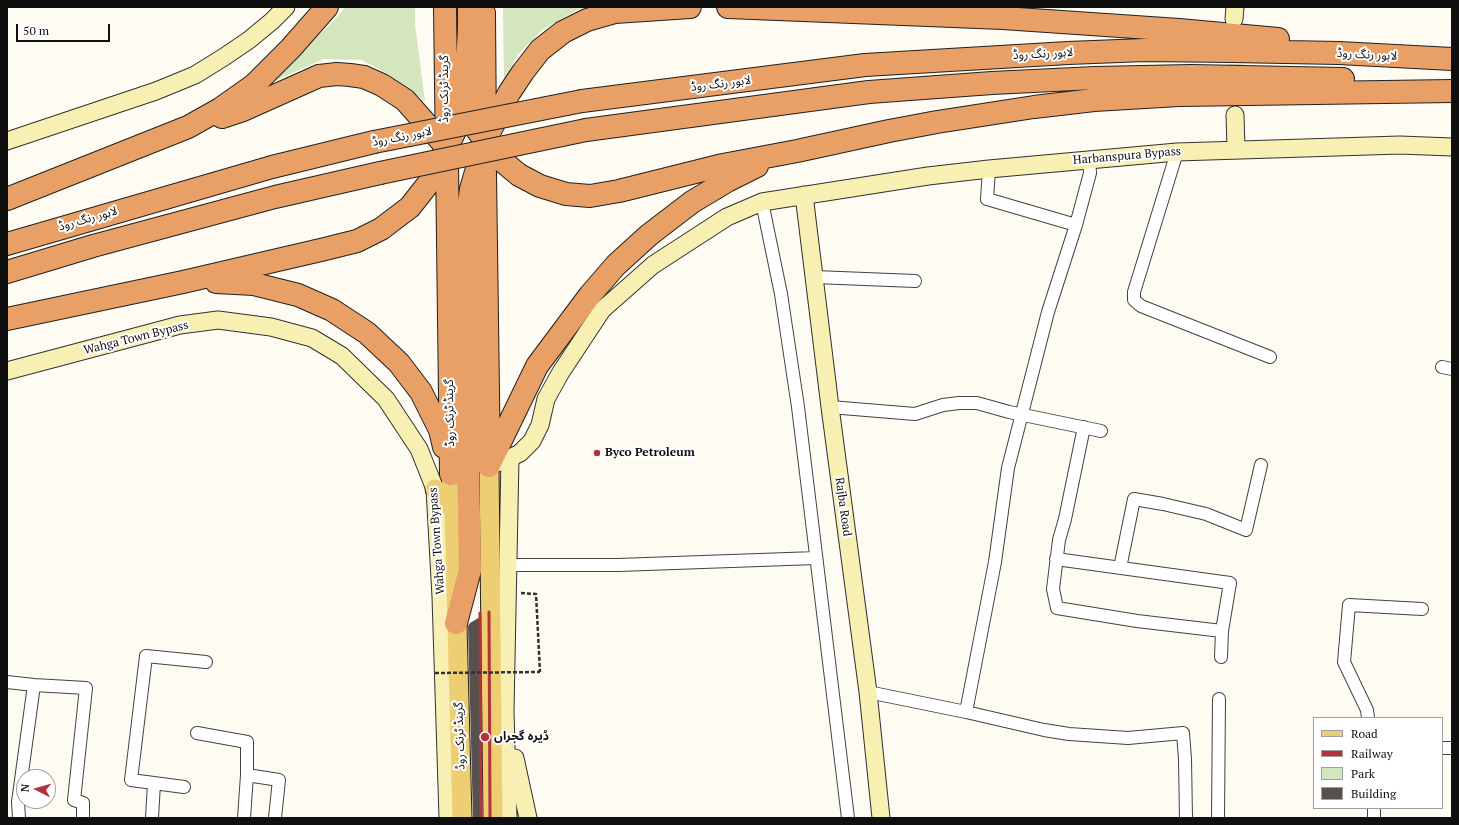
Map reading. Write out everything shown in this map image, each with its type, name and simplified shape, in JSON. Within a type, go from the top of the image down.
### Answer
[{"type":"highway","points":[[188,128],[220,109],[254,85],[291,48],[327,7]]},
{"type":"highway","name":"گرینڈ ٹرنک روڈ","points":[[444,7],[451,474]]},
{"type":"highway","points":[[7,318],[183,282],[325,249],[358,241],[375,232],[410,207],[428,184],[457,127],[463,103],[468,58],[469,7]]},
{"type":"highway","points":[[484,7],[485,219],[489,466]]},
{"type":"highway","points":[[456,623],[470,570],[464,241],[471,189],[485,141],[504,103],[523,72],[540,50],[563,32],[587,20],[615,12],[690,7]]},
{"type":"highway","points":[[728,7],[1003,18],[1179,30],[1452,58]]},
{"type":"highway","name":"لاہور رنگ روڈ","points":[[7,244],[272,167],[374,142],[582,101],[865,65],[1068,53],[1145,50],[1240,51],[1339,53],[1452,58]]},
{"type":"highway","points":[[446,62],[471,121],[501,160],[519,175],[540,186],[566,194],[590,196],[619,191],[723,165],[937,122],[1034,107],[1094,100],[1179,95],[1452,91]]},
{"type":"highway","points":[[7,199],[188,128],[243,110],[319,76],[337,74],[364,77],[382,85],[405,100],[446,147],[471,189],[485,219]]},
{"type":"highway","name":"لاہور رنگ روڈ","points":[[7,272],[93,246],[275,197],[380,173],[586,130],[869,92],[992,83],[1094,78],[1192,76],[1303,77],[1395,80],[1452,84]]},
{"type":"highway","points":[[489,466],[537,366],[590,295],[616,265],[649,235],[692,202],[727,181],[780,154]]},
{"type":"highway","points":[[183,282],[254,284],[298,295],[332,310],[367,333],[399,363],[421,392],[440,430],[451,474]]},
{"type":"main road","points":[[489,466],[493,818]]},
{"type":"main road","name":"گرینڈ ٹرنک روڈ","points":[[451,474],[454,510],[462,818]]},
{"type":"main road","points":[[435,490],[454,510]]},
{"type":"street","points":[[7,141],[156,91],[195,75],[249,40],[286,7]]},
{"type":"street","points":[[1235,114],[1236,149]]},
{"type":"street","name":"Harbanspura Bypass","points":[[489,466],[520,453],[536,434],[540,425],[546,399],[561,372],[602,310],[653,265],[727,217],[762,202],[928,176],[1089,159],[1178,152],[1400,145],[1452,148]]},
{"type":"street","points":[[1178,152],[1134,292],[1134,300],[1141,306],[1270,357]]},
{"type":"street","points":[[966,712],[995,562],[1008,468],[1048,312],[1076,224],[1090,173],[1089,159]]},
{"type":"street","points":[[989,169],[987,199],[1076,224]]},
{"type":"street","name":"Rajba Road","points":[[804,195],[830,407],[868,692],[881,818]]},
{"type":"street","points":[[762,202],[781,294],[798,407],[848,818]]},
{"type":"street","points":[[815,277],[915,281]]},
{"type":"street","name":"Wahga Town Bypass","points":[[7,371],[180,324],[218,320],[271,327],[312,338],[342,356],[386,399],[419,448],[435,490],[441,597],[448,818]]},
{"type":"street","points":[[830,407],[915,414],[943,405],[977,403],[1101,431]]},
{"type":"street","points":[[1084,427],[1056,559],[1052,589],[1057,608],[1137,621],[1222,631]]},
{"type":"street","points":[[508,818],[505,711],[510,458]]},
{"type":"street","points":[[1120,568],[1134,499],[1206,514],[1246,530],[1260,465]]},
{"type":"street","points":[[508,565],[618,565],[816,558]]},
{"type":"street","points":[[1056,559],[1230,583],[1222,631],[1221,657]]},
{"type":"street","points":[[1368,717],[1367,710],[1344,662],[1349,605],[1422,609]]},
{"type":"street","points":[[184,787],[131,780],[146,656],[206,662]]},
{"type":"street","points":[[7,682],[86,688],[74,800],[83,803],[83,818]]},
{"type":"street","points":[[19,818],[18,802],[34,685]]},
{"type":"street","points":[[868,692],[1069,734],[1128,738],[1183,733],[1186,818]]},
{"type":"street","points":[[1218,818],[1219,699]]},
{"type":"street","points":[[505,711],[528,818]]},
{"type":"street","points":[[197,733],[247,742],[247,775],[244,818]]},
{"type":"street","points":[[247,775],[279,780],[275,818]]},
{"type":"street","points":[[152,818],[154,783]]},
{"type":"street","points":[[439,818],[448,788]]},
{"type":"path","points":[[434,673],[540,672],[536,594]]},
{"type":"green space","points":[[345,7],[415,7],[415,25],[425,101],[388,74],[362,60],[324,59],[272,82],[340,14]]},
{"type":"green space","points":[[503,7],[588,7],[578,9],[542,30],[518,55],[504,80]]},
{"type":"building","points":[[480,617],[482,818],[473,818],[468,626]]},
{"type":"tunnel","points":[[1235,39],[1235,115]]},
{"type":"railway","points":[[489,612],[490,818]]},
{"type":"railway","points":[[480,613],[481,818]]},
{"type":"place","name":"Byco Petroleum","points":[[597,453]]},
{"type":"place","name":"ڈیرہ گجراں","points":[[485,737]]}]
